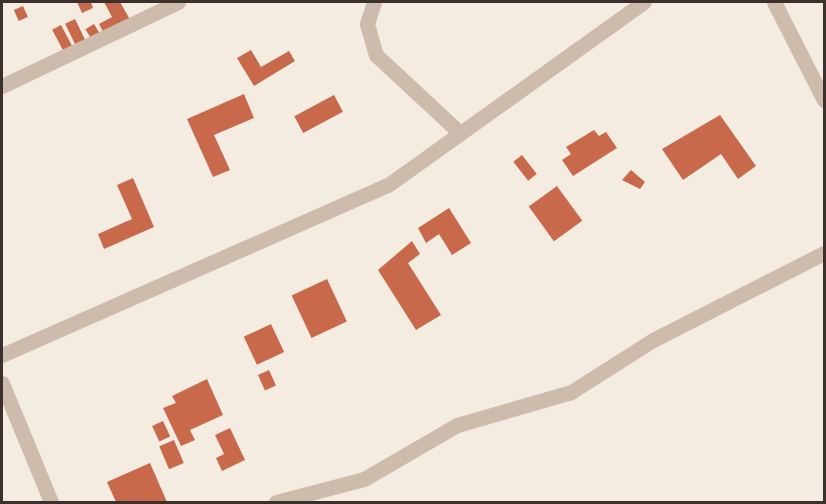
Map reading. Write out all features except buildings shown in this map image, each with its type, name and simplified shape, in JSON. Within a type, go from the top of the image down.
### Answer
[{"type":"street","points":[[2,86],[178,2]]},
{"type":"street","points":[[374,2],[367,24],[376,55],[460,133]]},
{"type":"street","points":[[2,355],[388,185],[644,2]]},
{"type":"street","points":[[774,2],[825,100]]},
{"type":"street","points":[[276,502],[364,479],[457,425],[571,392],[653,340],[825,253]]},
{"type":"street","points":[[2,383],[51,502]]}]
